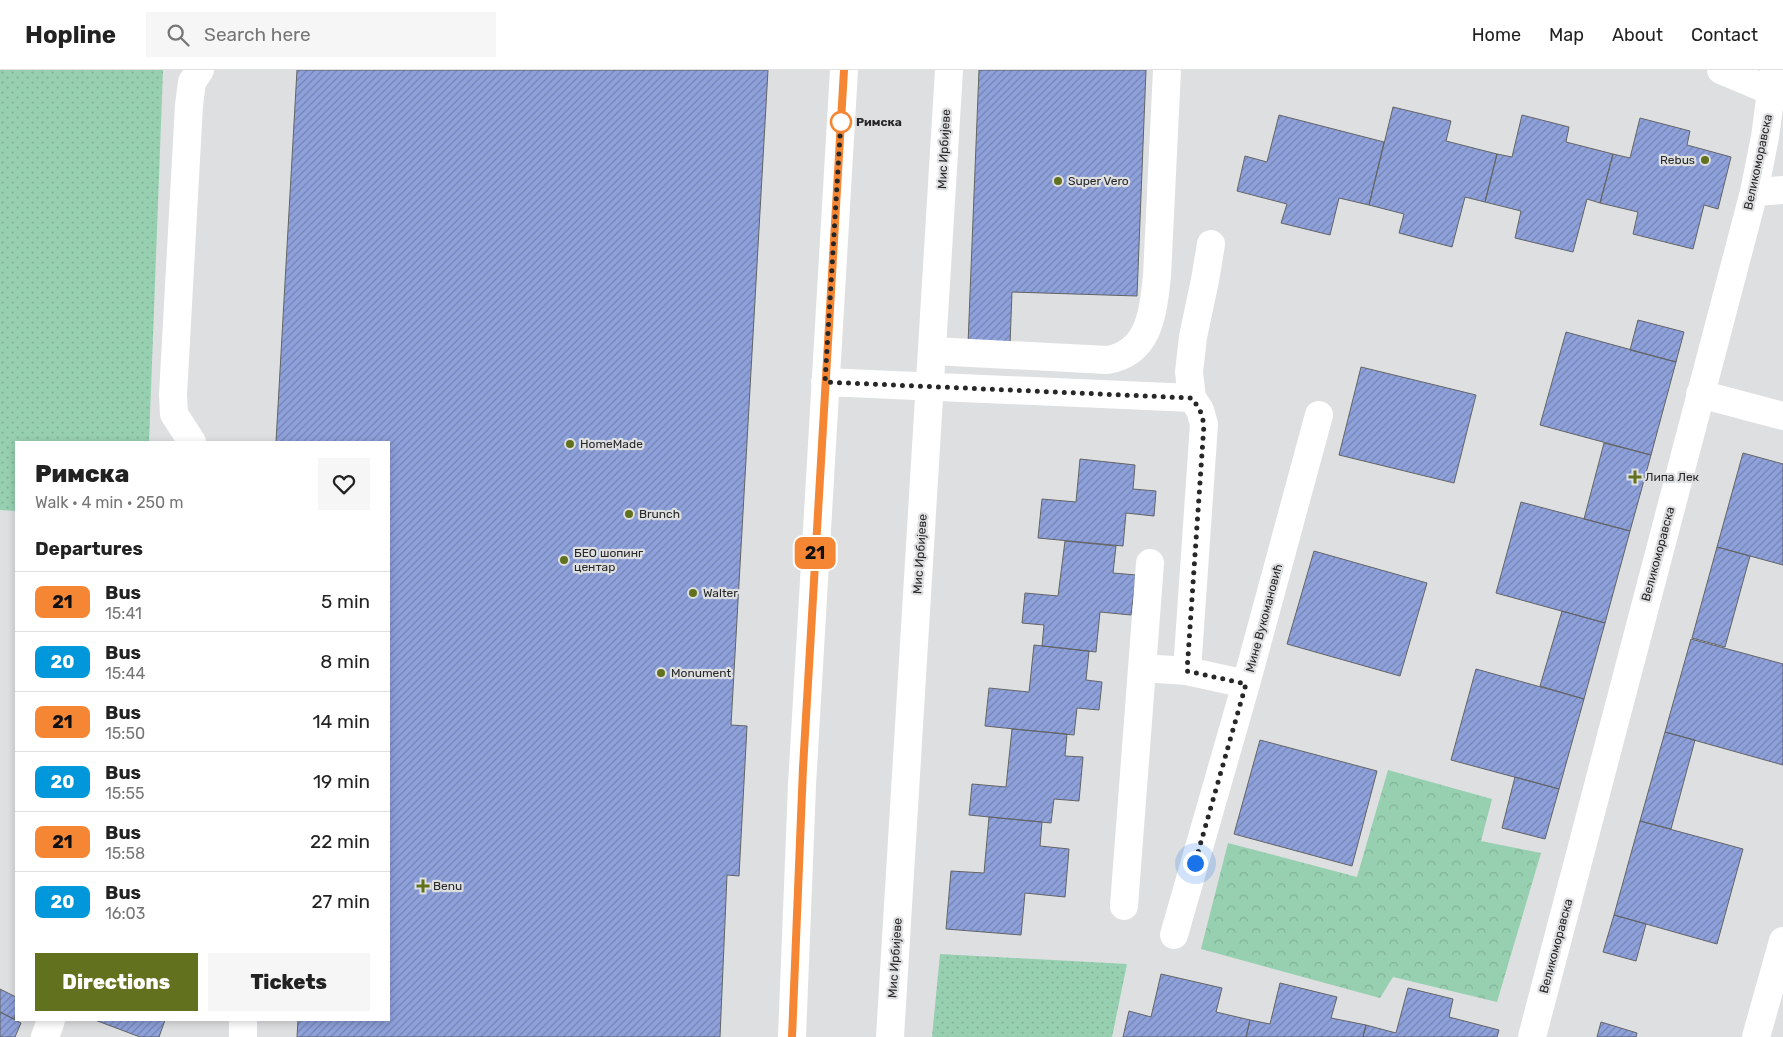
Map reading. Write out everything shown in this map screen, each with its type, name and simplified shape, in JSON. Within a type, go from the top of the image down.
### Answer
[{"type":"street","points":[[191,441],[174,414],[173,395],[189,105],[192,82],[200,70]]},
{"type":"street","points":[[792,1037],[802,795],[844,70]]},
{"type":"street","name":"Мис Ирбијеве","points":[[890,1037],[949,70]]},
{"type":"street","points":[[932,351],[1107,360],[1118,358],[1137,346],[1145,334],[1153,308],[1157,276],[1167,70]]},
{"type":"street","points":[[1721,70],[1776,86]]},
{"type":"street","name":"Великоморавска","points":[[1532,1037],[1754,192],[1776,86]]},
{"type":"street","points":[[1754,192],[1783,190]]},
{"type":"street","points":[[1187,671],[1204,424],[1200,410],[1192,398],[1189,372],[1193,337],[1211,244]]},
{"type":"street","points":[[825,382],[1192,398]]},
{"type":"street","points":[[1700,394],[1783,416]]},
{"type":"street","name":"Мине Вукомановић","points":[[1174,935],[1246,684],[1318,415]]},
{"type":"street","points":[[1124,906],[1150,563]]},
{"type":"street","points":[[1142,668],[1187,671],[1246,684]]},
{"type":"street","points":[[1756,1037],[1783,941]]},
{"type":"street","points":[[45,1037],[51,1021]]},
{"type":"street","points":[[243,1021],[243,1037]]},
{"type":"green space","points":[[0,70],[163,70],[149,441],[15,441],[15,511],[0,510]]},
{"type":"green space","points":[[1388,770],[1492,799],[1481,841],[1541,853],[1497,1002],[1393,977],[1380,998],[1201,949],[1228,843],[1357,877]]},
{"type":"green space","points":[[940,954],[1127,964],[1112,1037],[932,1037]]},
{"type":"building","name":"БЕО шопинг центар","points":[[297,70],[768,70],[731,725],[747,726],[739,876],[727,875],[720,1037],[297,1037],[298,1021],[390,1021],[390,441],[276,441]]},
{"type":"building","name":"Super Vero","points":[[979,70],[1146,70],[1137,296],[1012,292],[1010,345],[968,344]]},
{"type":"building","points":[[1393,107],[1451,121],[1446,141],[1497,154],[1485,202],[1465,197],[1452,247],[1399,233],[1404,214],[1369,205]]},
{"type":"building","points":[[1279,115],[1384,142],[1369,205],[1339,198],[1330,235],[1281,223],[1287,204],[1237,191],[1245,156],[1267,162]]},
{"type":"building","points":[[1522,115],[1569,127],[1566,142],[1613,154],[1600,203],[1587,199],[1573,252],[1515,238],[1521,211],[1485,202],[1497,154],[1512,157]]},
{"type":"building","points":[[1640,118],[1690,131],[1687,145],[1731,157],[1718,209],[1704,205],[1693,249],[1633,234],[1638,212],[1600,203],[1613,154],[1630,158]]},
{"type":"building","points":[[1638,320],[1684,332],[1676,362],[1630,350]]},
{"type":"building","points":[[1566,332],[1676,362],[1651,455],[1540,425]]},
{"type":"building","points":[[1361,367],[1476,395],[1454,483],[1339,455]]},
{"type":"building","points":[[1604,443],[1651,455],[1630,531],[1584,519]]},
{"type":"building","points":[[1743,453],[1783,464],[1783,565],[1717,547]]},
{"type":"building","points":[[1080,459],[1135,465],[1133,489],[1156,491],[1154,516],[1126,513],[1123,546],[1038,538],[1042,499],[1076,502]]},
{"type":"building","points":[[1521,502],[1630,531],[1605,623],[1496,593]]},
{"type":"building","points":[[1065,541],[1116,546],[1113,573],[1136,575],[1131,615],[1100,612],[1096,652],[1042,646],[1044,625],[1022,623],[1025,593],[1058,596]]},
{"type":"building","points":[[1717,547],[1750,556],[1725,647],[1692,638]]},
{"type":"building","points":[[1314,551],[1427,583],[1400,676],[1287,644]]},
{"type":"building","points":[[1562,611],[1605,623],[1584,699],[1540,686]]},
{"type":"building","points":[[1691,639],[1783,664],[1783,765],[1665,732]]},
{"type":"building","points":[[1034,645],[1089,651],[1086,680],[1102,682],[1099,710],[1077,708],[1074,735],[985,726],[989,688],[1029,692]]},
{"type":"building","points":[[1476,669],[1584,699],[1559,789],[1451,760]]},
{"type":"building","points":[[1012,729],[1067,734],[1065,756],[1083,757],[1079,801],[1054,799],[1051,823],[969,815],[972,784],[1006,787]]},
{"type":"building","points":[[1665,732],[1695,740],[1671,829],[1640,821]]},
{"type":"building","points":[[1260,740],[1377,771],[1352,866],[1234,834]]},
{"type":"building","points":[[1515,777],[1559,789],[1545,839],[1502,828]]},
{"type":"building","points":[[989,817],[1042,822],[1040,846],[1069,849],[1065,897],[1025,893],[1021,935],[946,929],[951,871],[984,873]]},
{"type":"building","points":[[1640,821],[1743,849],[1717,944],[1614,915]]},
{"type":"building","points":[[1614,915],[1646,924],[1636,961],[1603,952]]},
{"type":"building","points":[[1161,974],[1222,988],[1216,1012],[1250,1020],[1246,1037],[1123,1037],[1129,1011],[1151,1017]]},
{"type":"building","points":[[1280,983],[1337,997],[1331,1018],[1366,1025],[1363,1037],[1246,1037],[1250,1020],[1270,1024]]},
{"type":"building","points":[[1408,988],[1453,999],[1449,1017],[1499,1030],[1497,1037],[1363,1037],[1366,1025],[1396,1033]]},
{"type":"building","points":[[0,989],[15,996],[15,1016],[14,1019],[0,1012]]},
{"type":"building","points":[[0,1012],[21,1023],[15,1037],[0,1037]]},
{"type":"building","points":[[98,1021],[165,1021],[159,1037],[140,1037]]},
{"type":"building","points":[[1601,1022],[1637,1033],[1636,1037],[1597,1037]]},
{"type":"bus line","name":"21","points":[[792,1037],[803,768],[844,70]]},
{"type":"place","name":"Римска","points":[[841,122]]},
{"type":"place","name":"Rebus","points":[[1705,160]]},
{"type":"place","name":"Super Vero","points":[[1058,181]]},
{"type":"place","name":"HomeMade","points":[[570,444]]},
{"type":"place","name":"Липа Лек","points":[[1635,477]]},
{"type":"place","name":"Brunch","points":[[629,514]]},
{"type":"place","name":"БЕО шопинг центар","points":[[564,560]]},
{"type":"place","name":"Walter","points":[[693,593]]},
{"type":"place","name":"Monument","points":[[661,673]]},
{"type":"place","name":"Benu","points":[[423,886]]},
{"type":"route","points":[[841,122],[841,120],[825,382],[1192,398],[1200,410],[1204,424],[1187,671],[1246,684],[1195,863]]}]
